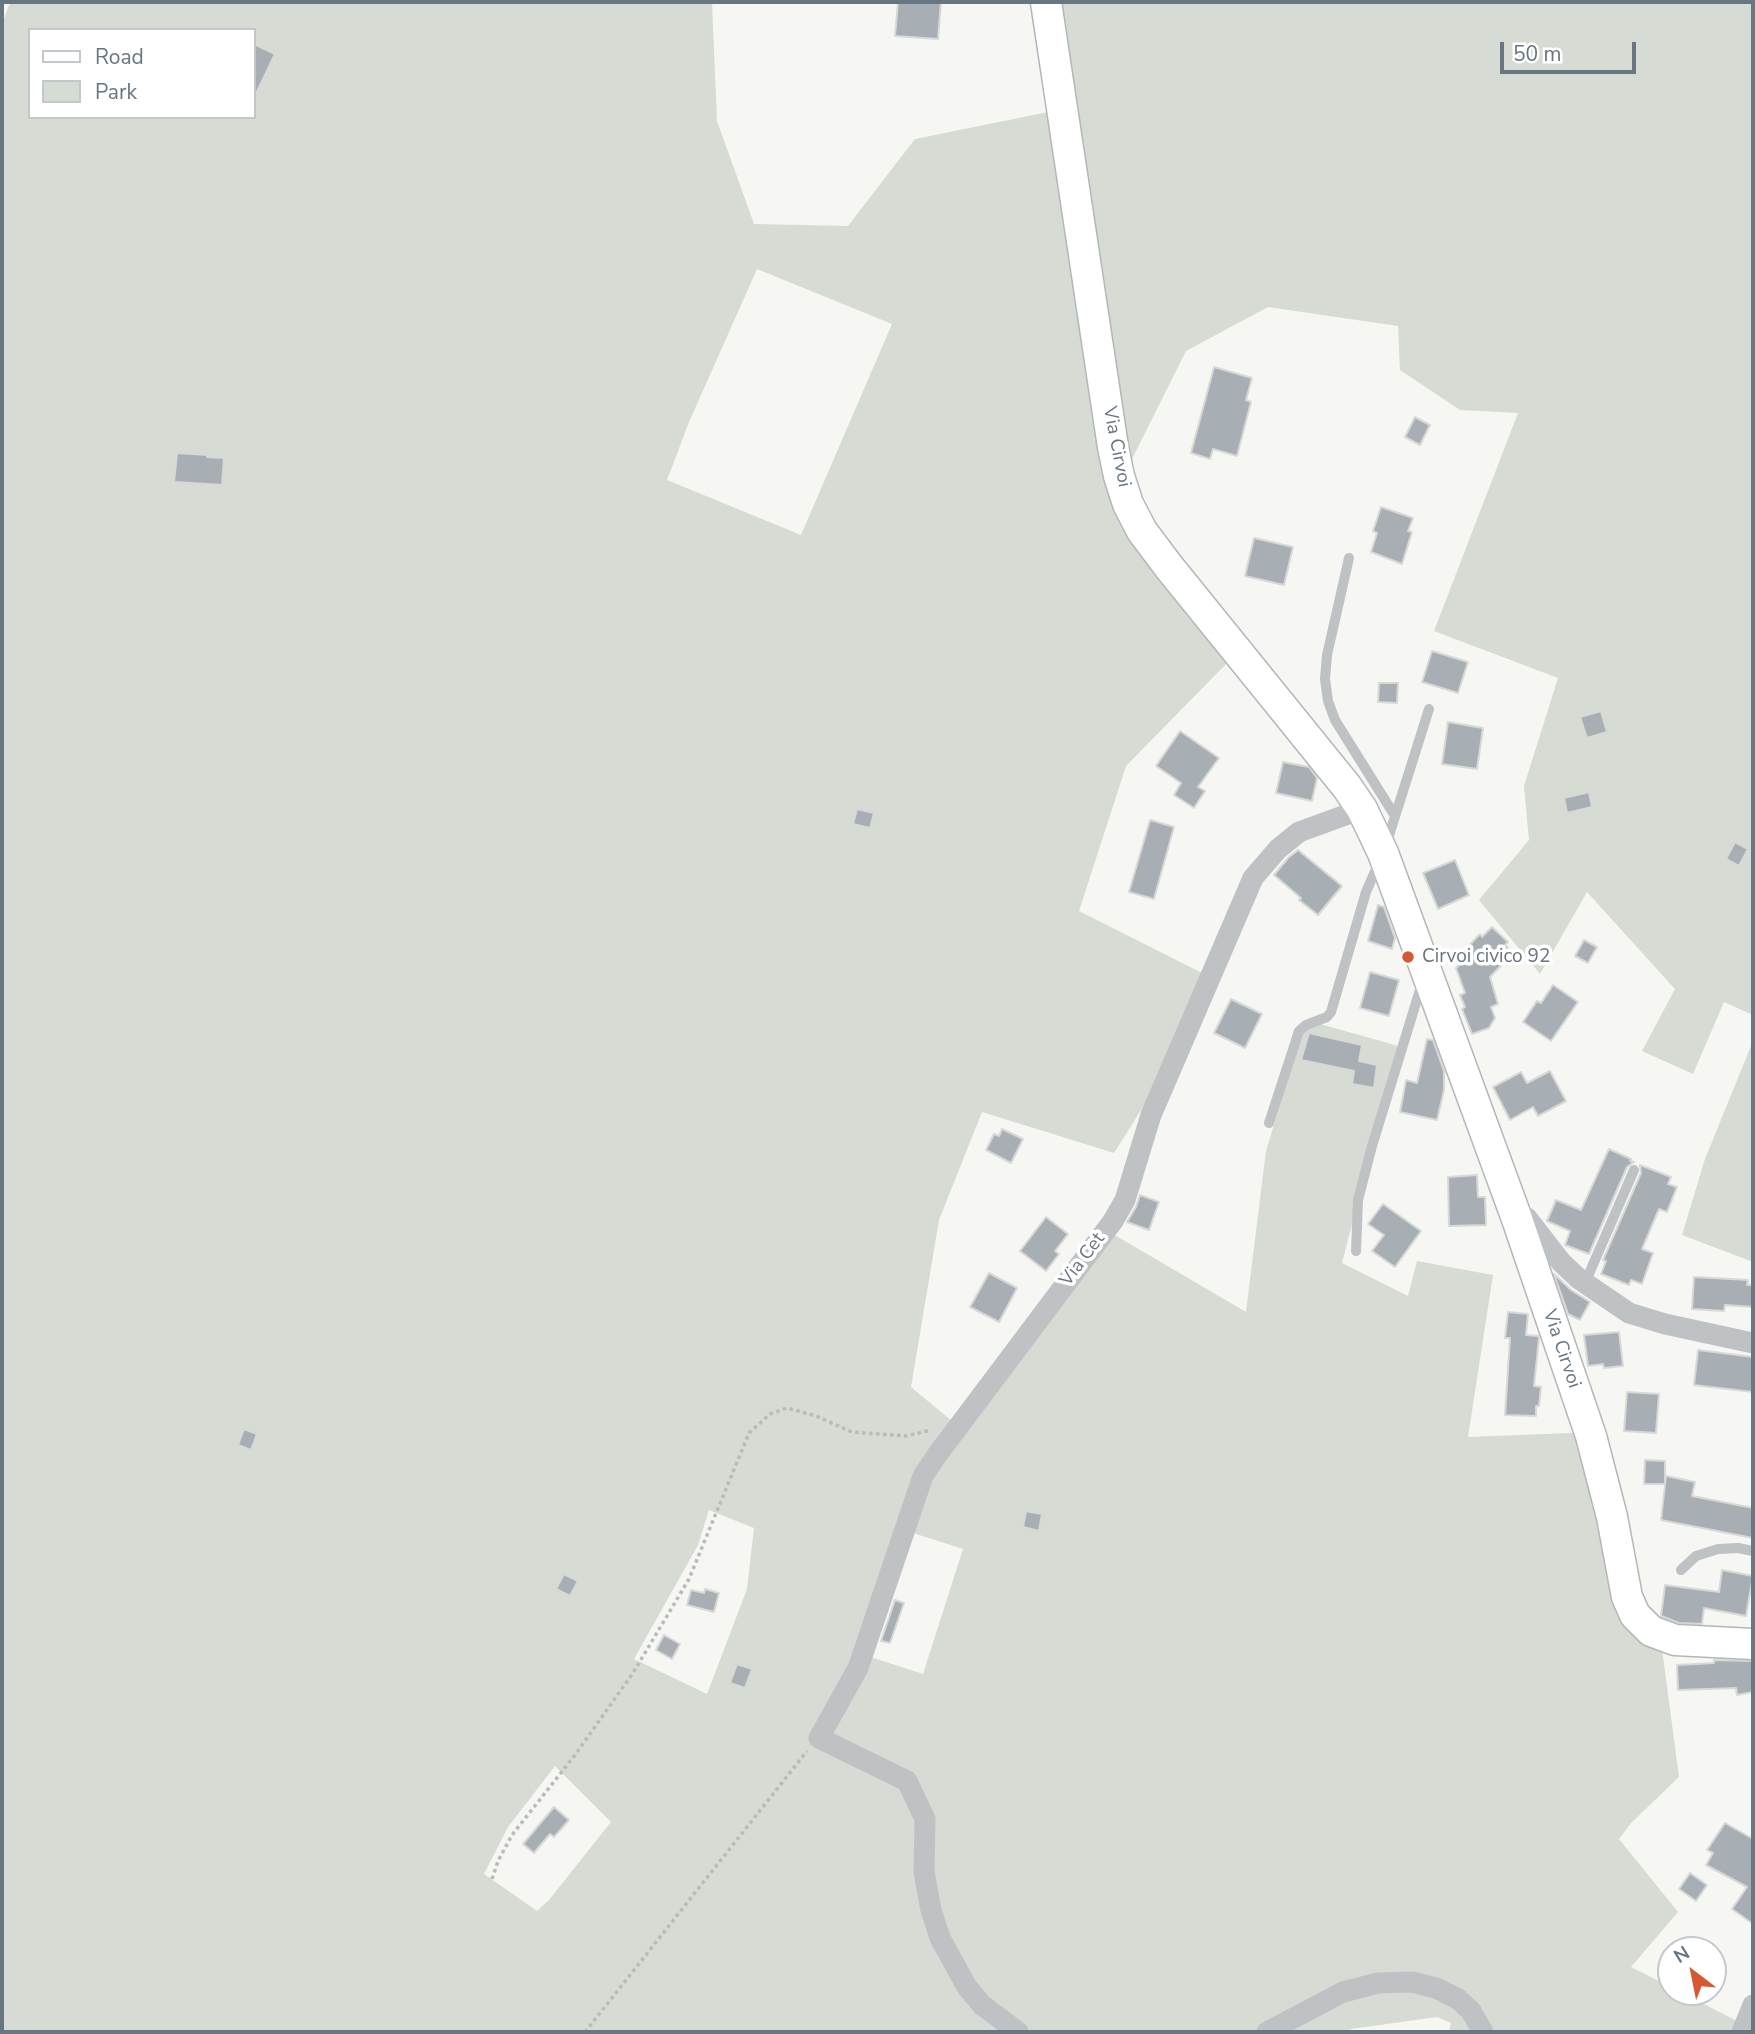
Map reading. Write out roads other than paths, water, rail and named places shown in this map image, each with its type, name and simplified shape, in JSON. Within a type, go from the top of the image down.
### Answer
[{"type":"street","name":"Via Cirvoi","points":[[1046,2],[1113,447],[1128,504],[1142,531],[1169,567],[1362,809],[1383,853],[1517,1219],[1591,1436],[1612,1517],[1627,1597],[1635,1615],[1651,1631],[1675,1640],[1753,1644]]},
{"type":"street","name":"Via Cet","points":[[1017,2032],[982,2005],[967,1987],[940,1938],[931,1910],[924,1872],[925,1819],[907,1781],[819,1738],[858,1668],[923,1476],[1113,1221],[1125,1200],[1151,1115],[1253,878],[1278,849],[1299,832],[1362,809]]},
{"type":"street","points":[[1517,1219],[1527,1218],[1561,1262],[1585,1283],[1629,1313],[1665,1324],[1753,1343]]},
{"type":"street","points":[[1267,2032],[1343,1992],[1378,1983],[1412,1982],[1436,1988],[1458,1999],[1471,2011],[1483,2032]]},
{"type":"street","points":[[1742,2032],[1753,2005]]},
{"type":"lane","points":[[1349,558],[1327,655],[1325,679],[1328,701],[1335,720],[1395,816]]},
{"type":"lane","points":[[1269,1123],[1299,1031],[1327,1017],[1331,1012],[1366,892],[1383,853],[1429,709]]},
{"type":"lane","points":[[1356,1251],[1358,1199],[1426,970]]},
{"type":"lane","points":[[1585,1283],[1634,1170]]},
{"type":"lane","points":[[1681,1570],[1696,1556],[1718,1549],[1738,1548],[1753,1551]]},
{"type":"place","name":"Cirvoi civico 92","points":[[1408,957]]}]
